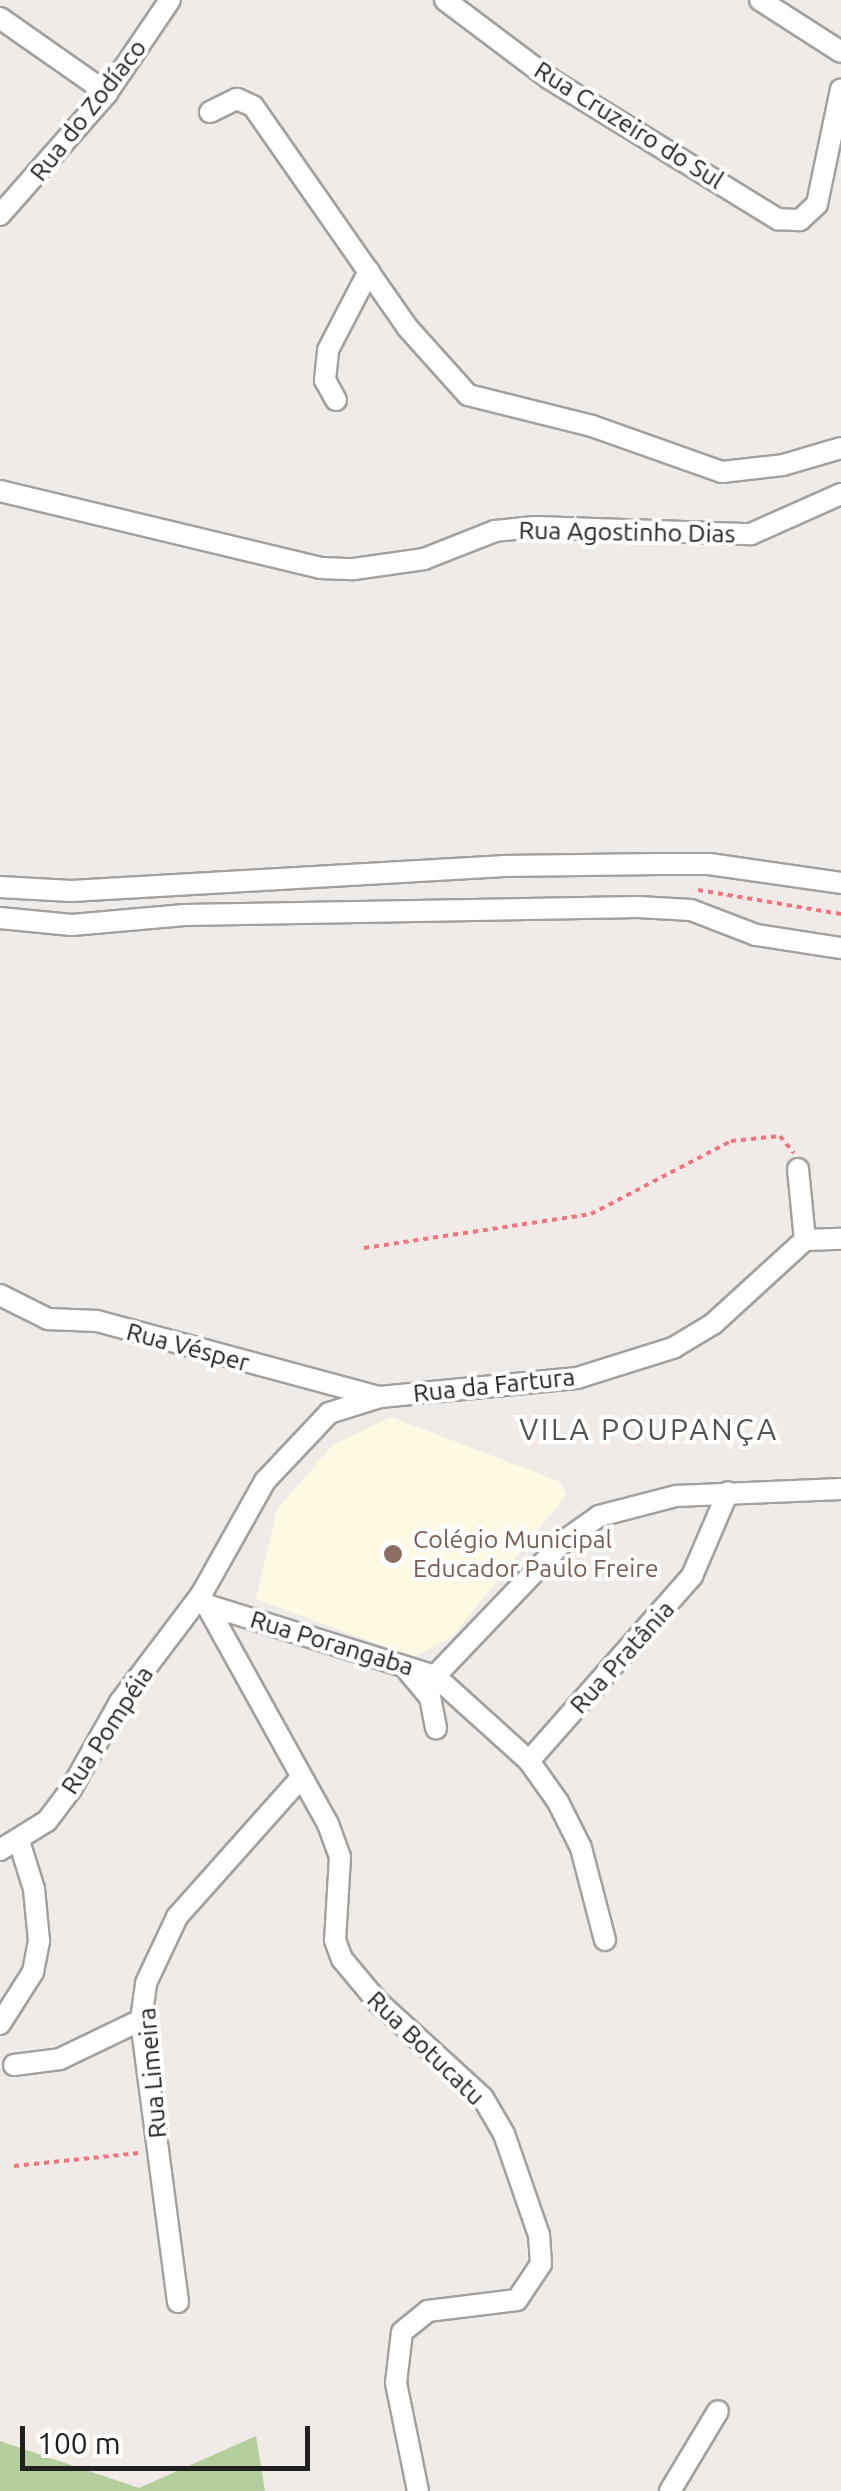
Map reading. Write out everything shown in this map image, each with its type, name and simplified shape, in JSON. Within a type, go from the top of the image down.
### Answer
[{"type":"street","name":"Rua do Zodíaco","points":[[0,215],[107,92],[170,0]]},
{"type":"street","name":"Rua Cruzeiro do Sul","points":[[445,0],[550,79],[778,219],[800,220],[817,204],[841,89]]},
{"type":"street","points":[[760,0],[841,52]]},
{"type":"street","points":[[0,18],[107,92]]},
{"type":"street","points":[[210,112],[237,99],[253,106],[407,327],[468,396],[592,426],[722,472],[783,465],[841,448]]},
{"type":"street","points":[[336,400],[325,380],[328,350],[369,271]]},
{"type":"street","name":"Rua Agostinho Dias","points":[[0,491],[320,568],[354,569],[424,559],[496,531],[535,527],[751,534],[841,494]]},
{"type":"street","points":[[0,887],[71,891],[504,866],[659,864],[710,864],[841,883]]},
{"type":"street","points":[[0,918],[72,925],[185,916],[638,907],[691,910],[756,935],[841,948]]},
{"type":"street","points":[[798,1169],[805,1240],[841,1239]]},
{"type":"street","name":"Rua da Fartura","points":[[204,1600],[236,1524],[296,1443],[330,1413],[380,1397],[577,1378],[673,1348],[713,1324],[805,1240]]},
{"type":"street","name":"Rua Vésper","points":[[0,1295],[48,1319],[97,1321],[380,1397]]},
{"type":"street","points":[[434,1676],[564,1541],[598,1516],[639,1502],[728,1492],[841,1489]]},
{"type":"street","name":"Rua Pratânia","points":[[529,1762],[692,1576],[728,1492]]},
{"type":"street","name":"Rua Porangaba","points":[[204,1600],[434,1676],[529,1762],[581,1848],[604,1940]]},
{"type":"street","name":"Rua Botucatu","points":[[204,1600],[340,1857],[335,1940],[342,1958],[378,2002],[483,2098],[504,2134],[540,2235],[541,2264],[517,2300],[428,2311],[402,2332],[396,2383],[418,2491]]},
{"type":"street","name":"Rua Pompéia","points":[[9,1845],[47,1821],[72,1788],[120,1702],[204,1600]]},
{"type":"street","points":[[394,1661],[430,1697],[436,1728]]},
{"type":"street","name":"Rua Limeira","points":[[178,2302],[141,2020],[146,1983],[177,1917],[300,1778]]},
{"type":"street","points":[[0,2024],[33,1972],[39,1941],[34,1889],[9,1845]]},
{"type":"street","points":[[14,2065],[60,2059],[141,2020]]},
{"type":"street","points":[[670,2491],[718,2412]]},
{"type":"path","points":[[364,1248],[591,1214],[704,1150],[752,1136],[780,1136],[798,1169]]},
{"type":"path","points":[[14,2166],[159,2151]]},
{"type":"shaded area","name":"Colégio Municipal Educador Paulo Freire","points":[[391,1417],[558,1481],[567,1494],[452,1637],[413,1657],[256,1599],[277,1509],[334,1444]]},
{"type":"green space","points":[[256,2436],[265,2491],[0,2491],[0,2441],[139,2488]]},
{"type":"place","name":"Colégio Municipal Educador Paulo Freire","points":[[393,1554]]},
{"type":"district","name":"VILA POUPANÇA","points":[[649,1429]]}]
